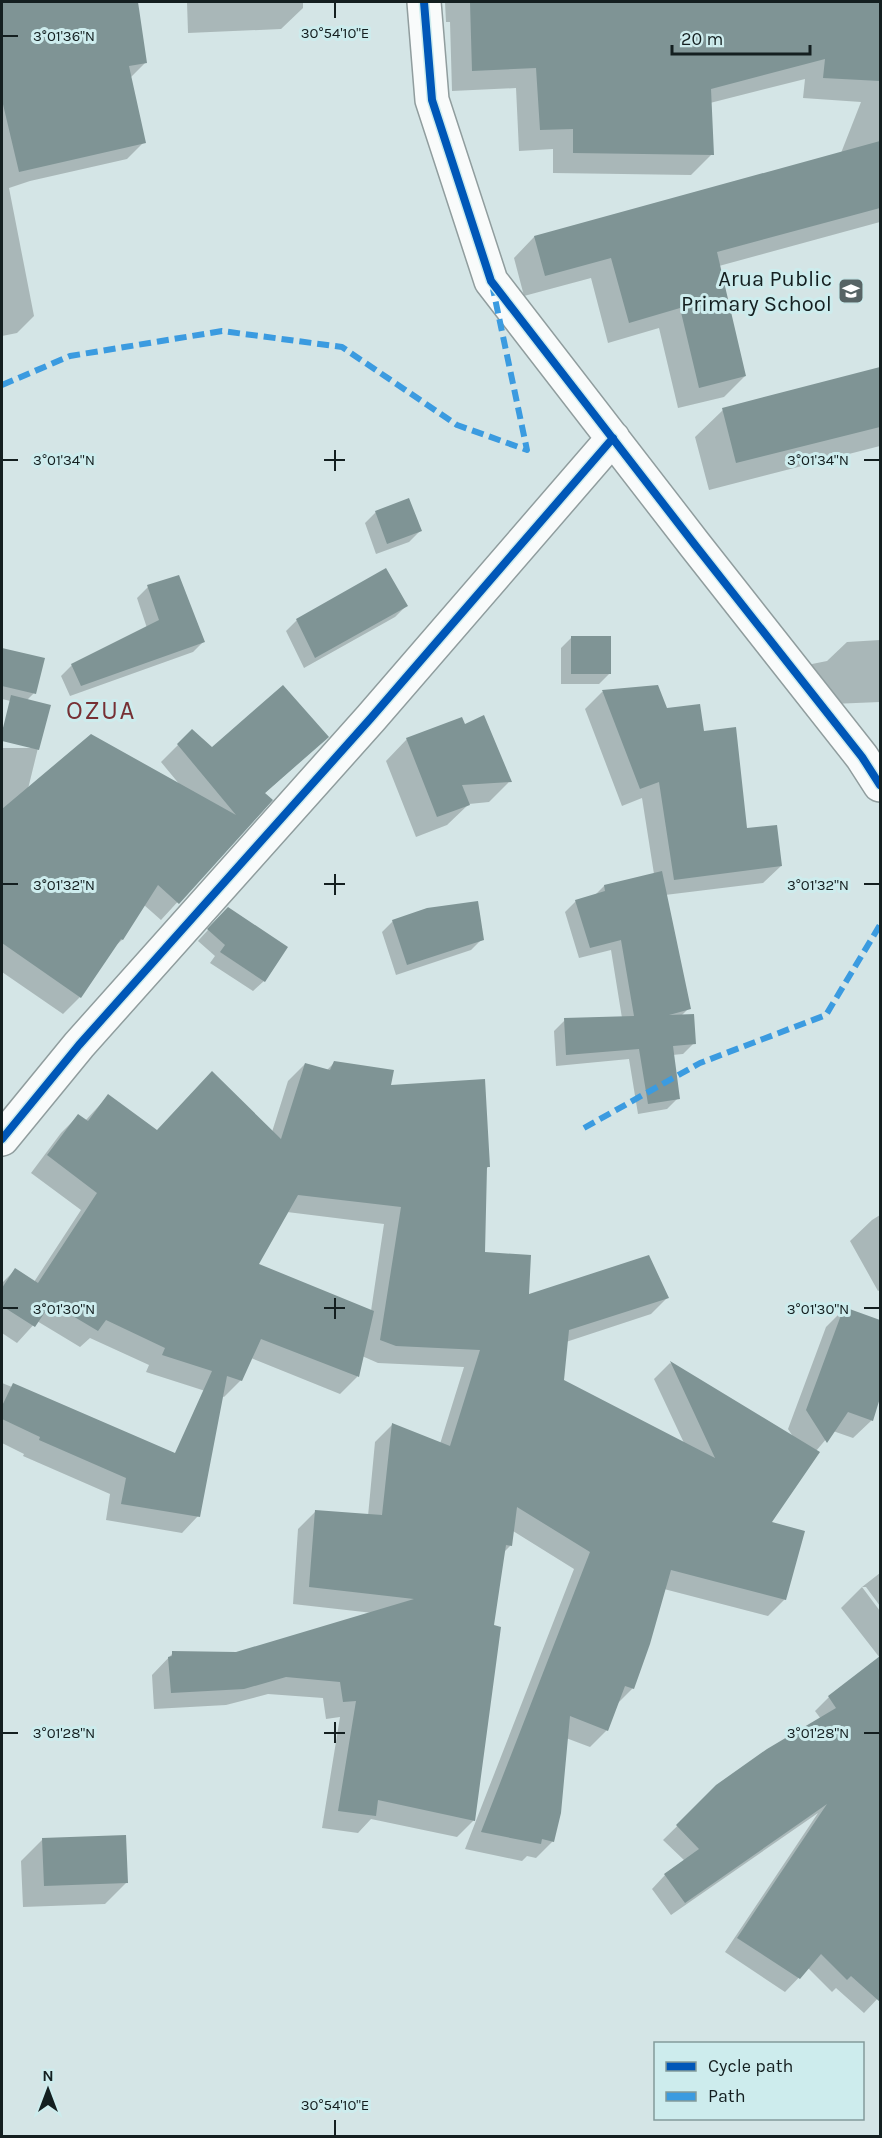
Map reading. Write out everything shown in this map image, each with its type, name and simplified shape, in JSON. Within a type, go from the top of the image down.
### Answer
[{"type":"street","points":[[424,2],[432,100],[491,281],[862,757],[880,784]]},
{"type":"street","points":[[2,1138],[79,1045],[379,709],[613,438]]},
{"type":"building","points":[[2,2],[138,2],[147,63],[129,66],[146,143],[19,172],[2,100]]},
{"type":"building","points":[[470,2],[880,2],[880,81],[823,78],[825,59],[711,89],[714,155],[573,153],[573,129],[540,130],[536,68],[472,71]]},
{"type":"building","points":[[880,141],[880,208],[717,252],[746,376],[699,388],[680,308],[629,323],[611,258],[545,276],[534,236]]},
{"type":"building","points":[[880,367],[880,427],[736,463],[722,408]]},
{"type":"building","points":[[409,498],[422,531],[387,544],[375,511]]},
{"type":"building","points":[[386,568],[408,606],[315,658],[296,619]]},
{"type":"building","points":[[179,575],[205,642],[81,686],[71,664],[159,620],[147,585]]},
{"type":"building","points":[[571,636],[611,636],[611,674],[571,674]]},
{"type":"building","points":[[2,648],[45,658],[36,694],[2,686]]},
{"type":"building","points":[[283,685],[329,737],[265,793],[273,800],[179,904],[158,885],[123,940],[121,939],[81,998],[2,943],[2,809],[91,734],[236,815],[177,744],[192,729],[212,747]]},
{"type":"building","points":[[658,685],[667,708],[700,704],[704,731],[736,727],[747,828],[777,825],[782,866],[674,880],[659,782],[640,789],[602,690]]},
{"type":"building","points":[[11,695],[51,705],[39,750],[2,741]]},
{"type":"building","points":[[484,715],[512,782],[462,785],[470,805],[437,817],[406,738],[462,717],[465,724]]},
{"type":"building","points":[[662,871],[691,1009],[669,1015],[694,1014],[696,1044],[673,1046],[680,1099],[648,1104],[639,1049],[566,1055],[564,1018],[634,1016],[621,940],[590,948],[575,900],[605,891],[604,885]]},
{"type":"building","points":[[478,901],[484,940],[407,965],[392,920],[427,908]]},
{"type":"building","points":[[228,907],[288,947],[265,982],[220,952],[225,945],[207,929]]},
{"type":"building","points":[[334,1061],[394,1070],[391,1085],[485,1079],[490,1167],[487,1167],[485,1252],[531,1255],[529,1294],[649,1255],[669,1298],[569,1330],[564,1380],[715,1458],[670,1361],[820,1452],[772,1522],[805,1531],[786,1600],[671,1570],[650,1644],[634,1689],[625,1686],[608,1731],[570,1716],[561,1813],[554,1842],[542,1839],[541,1844],[481,1832],[590,1552],[517,1507],[512,1546],[506,1545],[494,1625],[501,1627],[475,1821],[378,1800],[376,1816],[338,1811],[356,1701],[343,1702],[340,1682],[286,1677],[244,1689],[171,1693],[168,1657],[172,1656],[172,1651],[236,1652],[414,1599],[309,1587],[315,1510],[382,1515],[392,1423],[450,1446],[480,1350],[396,1346],[380,1340],[401,1207],[298,1195],[259,1264],[374,1311],[359,1377],[261,1339],[242,1381],[227,1376],[200,1517],[121,1504],[126,1478],[39,1440],[40,1437],[2,1419],[2,1406],[13,1383],[175,1453],[212,1371],[162,1355],[165,1348],[106,1320],[98,1331],[51,1303],[35,1327],[2,1306],[2,1288],[15,1268],[38,1283],[97,1193],[47,1155],[78,1114],[88,1121],[108,1094],[157,1130],[212,1071],[281,1139],[305,1063],[330,1070]]},
{"type":"building","points":[[844,1307],[880,1320],[880,1398],[873,1421],[848,1412],[827,1443],[806,1410]]},
{"type":"building","points":[[880,1656],[880,2002],[851,1976],[847,1980],[821,1954],[800,1979],[737,1938],[827,1804],[685,1903],[664,1874],[699,1849],[676,1825],[716,1785],[767,1749],[836,1708],[828,1696]]},
{"type":"building","points":[[126,1835],[128,1883],[44,1886],[42,1838]]},
{"type":"marked path","points":[[2,385],[70,356],[222,331],[342,347],[457,425],[527,450],[493,289]]},
{"type":"marked path","points":[[584,1128],[700,1063],[826,1015],[880,925]]},
{"type":"cycle path","points":[[424,2],[432,100],[491,281],[862,757],[880,785]]},
{"type":"cycle path","points":[[2,1139],[79,1045],[371,718],[613,438]]},
{"type":"place","name":"Arua Public Primary School","points":[[851,291]]},
{"type":"district","name":"OZUA","points":[[101,710]]}]
